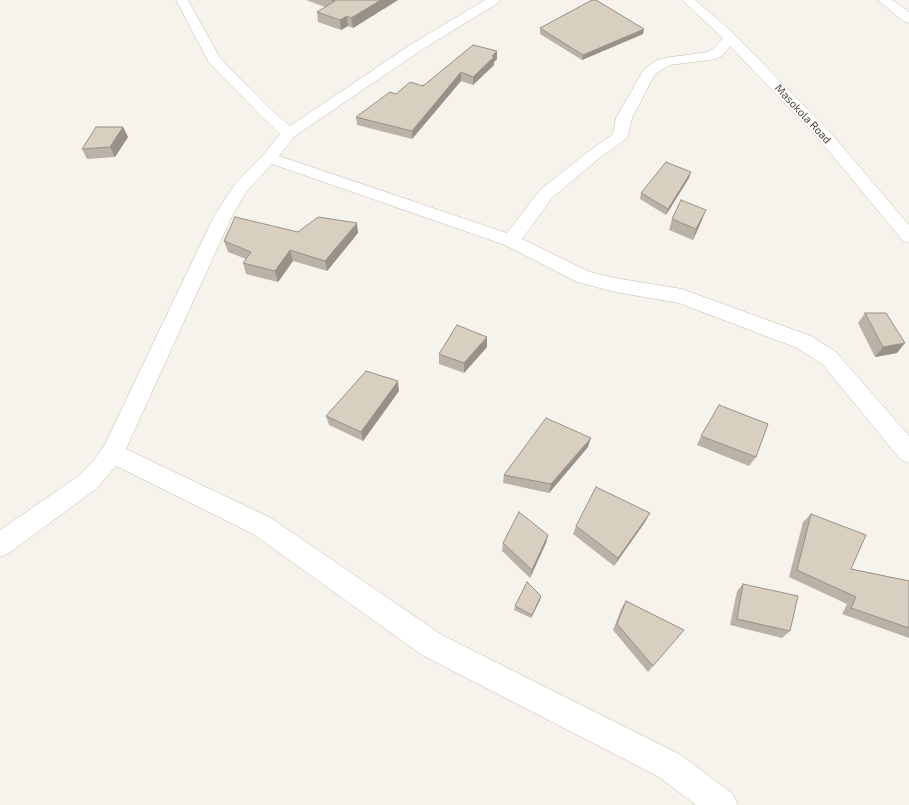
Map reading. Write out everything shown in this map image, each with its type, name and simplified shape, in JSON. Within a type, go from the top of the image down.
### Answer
[{"type":"street","points":[[182,0],[214,60],[265,112],[289,133]]},
{"type":"street","points":[[0,545],[88,482],[102,467],[112,453],[223,216],[242,188],[289,133],[418,46],[494,0]]},
{"type":"street","name":"Masokola Road","points":[[688,0],[730,38],[824,135],[909,237]]},
{"type":"street","points":[[884,0],[909,19]]},
{"type":"street","points":[[511,241],[546,194],[579,166],[620,136],[624,118],[649,72],[662,63],[669,61],[711,56],[718,52],[730,38]]},
{"type":"street","points":[[269,158],[511,241],[590,280],[682,296],[804,342],[829,358],[909,453]]},
{"type":"street","points":[[112,453],[262,526],[432,645],[670,766],[722,805]]},
{"type":"building","points":[[331,0],[381,0],[351,18],[347,16],[340,20],[317,12],[335,1]]},
{"type":"building","points":[[592,0],[596,0],[644,29],[583,55],[540,28]]},
{"type":"building","points":[[473,45],[497,51],[492,56],[494,57],[473,77],[461,72],[412,131],[356,117],[390,92],[396,94],[410,82],[423,86]]},
{"type":"building","points":[[96,127],[123,127],[110,147],[82,149]]},
{"type":"building","points":[[666,162],[691,172],[668,209],[641,193]]},
{"type":"building","points":[[681,200],[706,210],[696,229],[672,219]]},
{"type":"building","points":[[235,217],[298,232],[318,217],[357,223],[325,261],[290,250],[275,271],[243,263],[251,252],[224,241]]},
{"type":"building","points":[[865,313],[886,313],[905,343],[883,347]]},
{"type":"building","points":[[457,325],[487,337],[464,363],[439,354]]},
{"type":"building","points":[[366,371],[398,381],[361,432],[326,416]]},
{"type":"building","points":[[719,405],[768,424],[756,457],[701,436]]},
{"type":"building","points":[[546,418],[591,438],[551,484],[504,475]]},
{"type":"building","points":[[596,487],[650,513],[618,558],[576,526]]},
{"type":"building","points":[[519,512],[548,535],[532,570],[503,543]]},
{"type":"building","points":[[811,514],[866,535],[851,569],[909,581],[909,628],[851,608],[856,597],[797,570]]},
{"type":"building","points":[[527,582],[541,596],[532,615],[515,606]]},
{"type":"building","points":[[743,584],[798,596],[790,631],[737,619]]},
{"type":"building","points":[[626,601],[684,630],[653,666],[617,624]]}]
